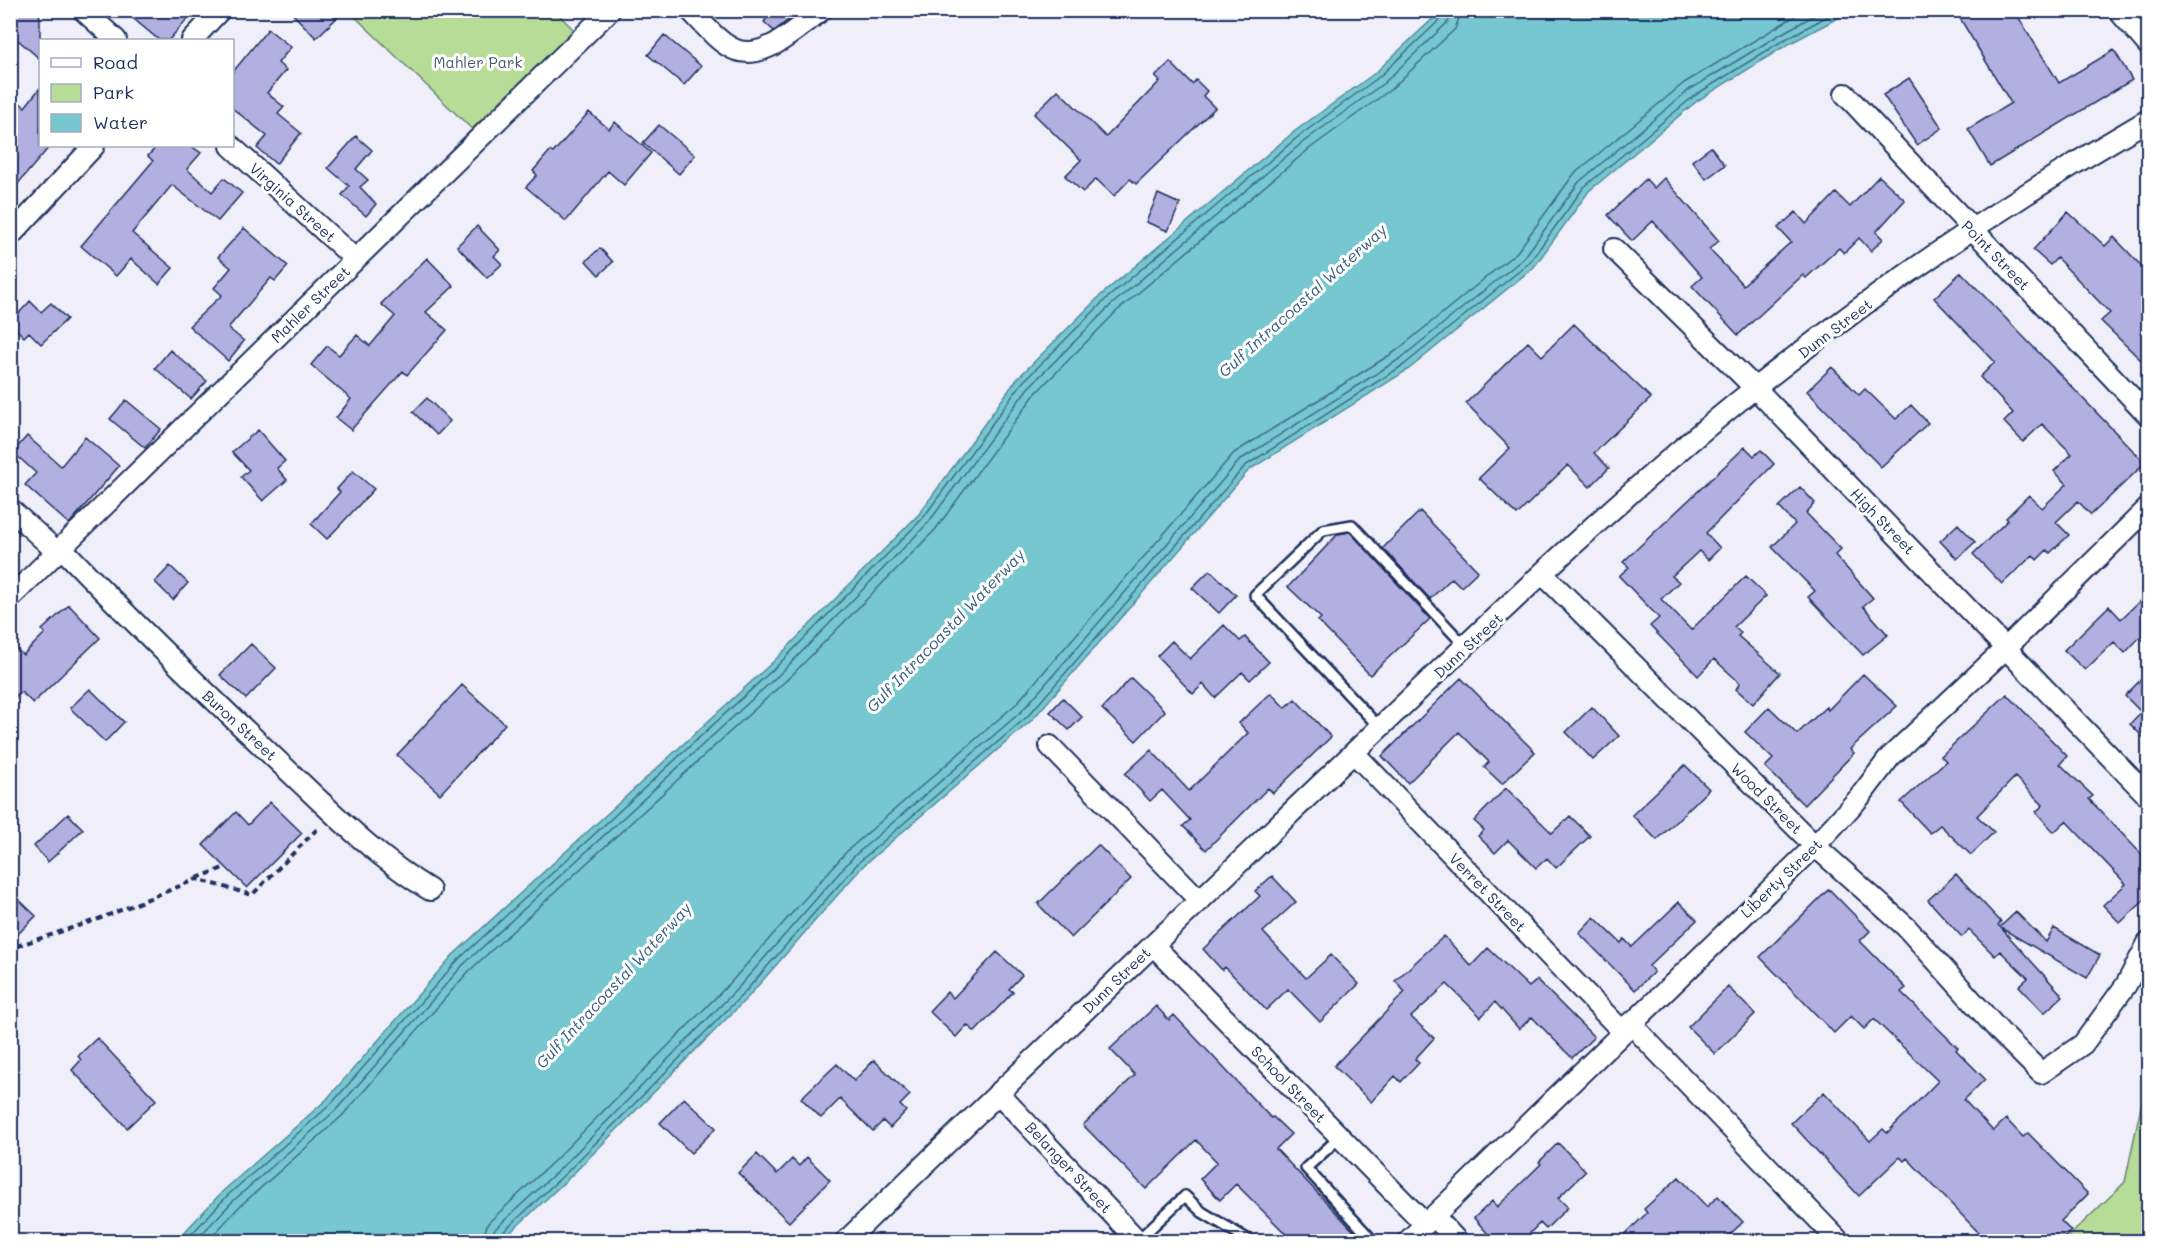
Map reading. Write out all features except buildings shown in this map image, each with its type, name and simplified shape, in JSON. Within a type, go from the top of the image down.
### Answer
[{"type":"street","points":[[83,10],[115,39]]},
{"type":"street","points":[[193,39],[220,10]]},
{"type":"street","name":"Mahler Street","points":[[10,598],[610,10]]},
{"type":"street","points":[[690,10],[735,50],[752,53],[775,43],[822,10]]},
{"type":"street","points":[[2118,10],[2148,45]]},
{"type":"street","name":"Point Street","points":[[1845,94],[2148,415]]},
{"type":"street","name":"Dunn Street","points":[[845,1242],[998,1093],[1543,574],[1755,388],[1972,230],[2148,120]]},
{"type":"street","points":[[10,236],[93,147]]},
{"type":"street","name":"Virginia Street","points":[[232,147],[355,259]]},
{"type":"street","name":"High Street","points":[[1614,249],[1755,388],[2148,796]]},
{"type":"street","name":"Liberty Street","points":[[1407,1242],[1815,846],[1859,798],[1890,757],[2005,649],[2148,508]]},
{"type":"street","name":"Buron Street","points":[[10,509],[58,549],[333,813],[394,868],[430,890]]},
{"type":"street","name":"Wood Street","points":[[1543,574],[1815,846],[1906,927],[2000,1032],[2041,1073],[2083,1044],[2126,985],[2148,943]]},
{"type":"street","points":[[1050,746],[1200,901]]},
{"type":"street","name":"Verret Street","points":[[1354,753],[1840,1242]]},
{"type":"street","name":"School Street","points":[[1153,945],[1340,1137],[1429,1220],[1458,1242]]},
{"type":"street","name":"Belanger Street","points":[[998,1093],[1139,1241]]},
{"type":"lane","points":[[1380,728],[1255,596],[1323,530],[1352,525],[1466,647]]},
{"type":"lane","points":[[1340,1137],[1306,1168],[1374,1242]]},
{"type":"lane","points":[[1139,1241],[1185,1196],[1202,1212],[1252,1242]]},
{"type":"path","points":[[197,879],[252,895],[333,813]]},
{"type":"path","points":[[17,946],[96,920],[226,867]]},
{"type":"green space","name":"Mahler Park","points":[[349,11],[555,11],[579,35],[477,134]]},
{"type":"green space","points":[[2148,1037],[2148,1241],[2064,1241],[2125,1182],[2147,1077]]},
{"type":"water","name":"Gulf Intracoastal Waterway","points":[[1441,11],[1851,11],[1785,46],[1697,101],[1589,191],[1534,267],[1409,369],[1249,470],[1032,720],[863,866],[748,997],[571,1176],[501,1241],[176,1241],[223,1191],[326,1100],[453,955],[775,660],[919,514],[1017,379],[1101,295],[1295,131],[1375,73]]}]
